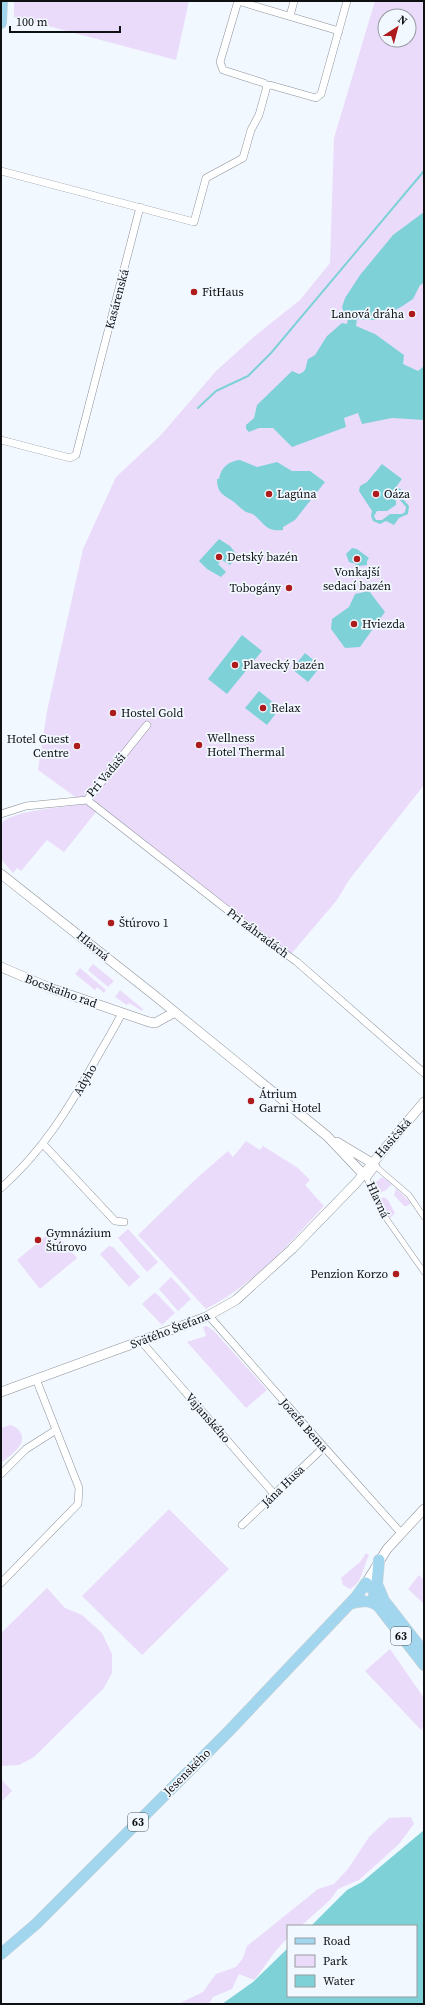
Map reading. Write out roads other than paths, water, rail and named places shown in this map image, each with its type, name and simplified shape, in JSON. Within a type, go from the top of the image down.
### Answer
[{"type":"main road","points":[[1,23],[2,1]]},
{"type":"main road","points":[[350,1604],[366,1601],[382,1605],[377,1584],[379,1560]]},
{"type":"main road","name":"Jesenského","points":[[1,1954],[36,1924],[228,1732],[350,1604],[370,1587]]},
{"type":"main road","name":"63","points":[[370,1587],[424,1665]]},
{"type":"main road","name":"63","points":[[382,1605],[424,1652]]},
{"type":"street","points":[[267,86],[264,83],[223,70],[220,65],[238,1],[339,31]]},
{"type":"street","points":[[290,16],[294,1]]},
{"type":"street","points":[[267,86],[270,84],[316,98],[321,94],[347,1]]},
{"type":"street","points":[[1,171],[86,195],[140,207],[194,222],[206,178],[239,160],[245,154],[251,130],[259,116],[267,86]]},
{"type":"street","name":"Kasárenská","points":[[1,440],[70,458],[76,455],[140,207]]},
{"type":"street","name":"Pri Vadaši","points":[[3,815],[26,806],[86,800],[147,725]]},
{"type":"street","name":"Pri záhradách","points":[[86,800],[266,941],[297,962],[424,1073]]},
{"type":"street","name":"Hlavná","points":[[1,867],[12,881]]},
{"type":"street","name":"Hlavná","points":[[1,874],[12,881],[327,1136],[374,1165],[409,1195],[424,1217]]},
{"type":"street","name":"Bocskaiho rad","points":[[1,967],[50,988],[122,1013]]},
{"type":"street","points":[[122,1013],[155,1023],[175,1012]]},
{"type":"street","name":"Adyho","points":[[1,1188],[21,1169],[43,1144],[66,1112],[122,1013]]},
{"type":"street","name":"Hasičská","points":[[365,1177],[424,1102]]},
{"type":"street","name":"Hlavná","points":[[327,1136],[365,1177],[381,1211],[424,1272]]},
{"type":"street","points":[[43,1144],[115,1221],[124,1222]]},
{"type":"street","name":"Svätého Štefana","points":[[1,1392],[209,1316],[236,1300],[252,1287],[365,1177]]},
{"type":"street","name":"Jozefa Bema","points":[[209,1316],[401,1532]]},
{"type":"street","name":"Vajanského","points":[[141,1341],[274,1494]]},
{"type":"street","points":[[1,1583],[78,1504],[79,1488],[36,1379]]},
{"type":"street","points":[[1,1474],[26,1449],[56,1430]]},
{"type":"street","name":"Jána Husa","points":[[242,1525],[324,1447]]},
{"type":"street","points":[[370,1587],[379,1560],[401,1532],[424,1509]]},
{"type":"water","points":[[424,212],[424,283],[420,285],[413,299],[401,307],[376,320],[357,319],[356,326],[375,334],[404,355],[403,364],[418,371],[424,366],[424,420],[392,418],[362,424],[358,413],[344,418],[346,427],[292,447],[273,428],[259,428],[249,432],[246,429],[246,425],[254,418],[257,405],[292,371],[299,374],[302,373],[306,368],[308,359],[315,355],[327,336],[342,323],[347,324],[348,317],[345,316],[342,307],[345,298],[360,275],[393,235]]},
{"type":"water","name":"Lagúna","points":[[240,460],[257,467],[277,462],[292,471],[310,471],[325,482],[295,520],[283,527],[283,530],[269,529],[253,514],[246,512],[224,496],[218,488],[217,479],[219,479],[226,465]]},
{"type":"water","name":"Oáza","points":[[382,464],[402,479],[396,487],[401,489],[403,499],[409,506],[408,514],[399,518],[394,525],[386,521],[380,524],[373,521],[371,516],[372,511],[359,491],[360,486],[367,482]],"holes":[[[395,490],[399,492],[399,499],[406,507],[405,512],[402,514],[390,514],[382,520],[376,520],[374,516],[377,511],[387,511],[396,505],[396,501],[392,493]]]},
{"type":"water","name":"Detský bazén","points":[[219,539],[230,546],[238,556],[230,565],[222,560],[218,564],[226,572],[221,577],[207,569],[199,561]]},
{"type":"water","name":"Vonkajší sedací bazén","points":[[352,548],[357,549],[369,558],[367,565],[359,566],[357,569],[354,567],[356,564],[349,562],[346,554]]},
{"type":"water","name":"Hviezda","points":[[369,591],[385,612],[360,647],[345,648],[331,629],[332,619],[349,607],[355,594]]},
{"type":"water","name":"Plavecký bazén","points":[[242,635],[262,651],[227,694],[208,679]]},
{"type":"water","points":[[305,653],[321,666],[308,682],[292,669]]},
{"type":"water","name":"Relax","points":[[259,691],[280,708],[267,725],[245,708]]},
{"type":"water","points":[[424,1830],[424,2004],[222,2004],[253,1982],[287,1949],[287,1997],[417,1997],[417,1925],[312,1925],[347,1890],[362,1882]]},
{"type":"waterway","points":[[198,408],[216,391],[248,376],[271,353],[424,171]]},
{"type":"place","name":"FitHaus","points":[[194,292]]},
{"type":"place","name":"Lanová dráha","points":[[412,314]]},
{"type":"place","name":"Lagúna","points":[[269,494]]},
{"type":"place","name":"Oáza","points":[[376,494]]},
{"type":"place","name":"Detský bazén","points":[[219,557]]},
{"type":"place","name":"Vonkajší sedací bazén","points":[[357,559]]},
{"type":"place","name":"Tobogány","points":[[289,588]]},
{"type":"place","name":"Hviezda","points":[[354,624]]},
{"type":"place","name":"Plavecký bazén","points":[[235,665]]},
{"type":"place","name":"Relax","points":[[263,708]]},
{"type":"place","name":"Hostel Gold","points":[[113,713]]},
{"type":"place","name":"Wellness Hotel Thermal","points":[[199,745]]},
{"type":"place","name":"Hotel Guest Centre","points":[[77,746]]},
{"type":"place","name":"Štúrovo 1","points":[[111,923]]},
{"type":"place","name":"Átrium Garni Hotel","points":[[251,1101]]},
{"type":"place","name":"Gymnázium Štúrovo","points":[[38,1240]]},
{"type":"place","name":"Penzion Korzo","points":[[396,1274]]}]
